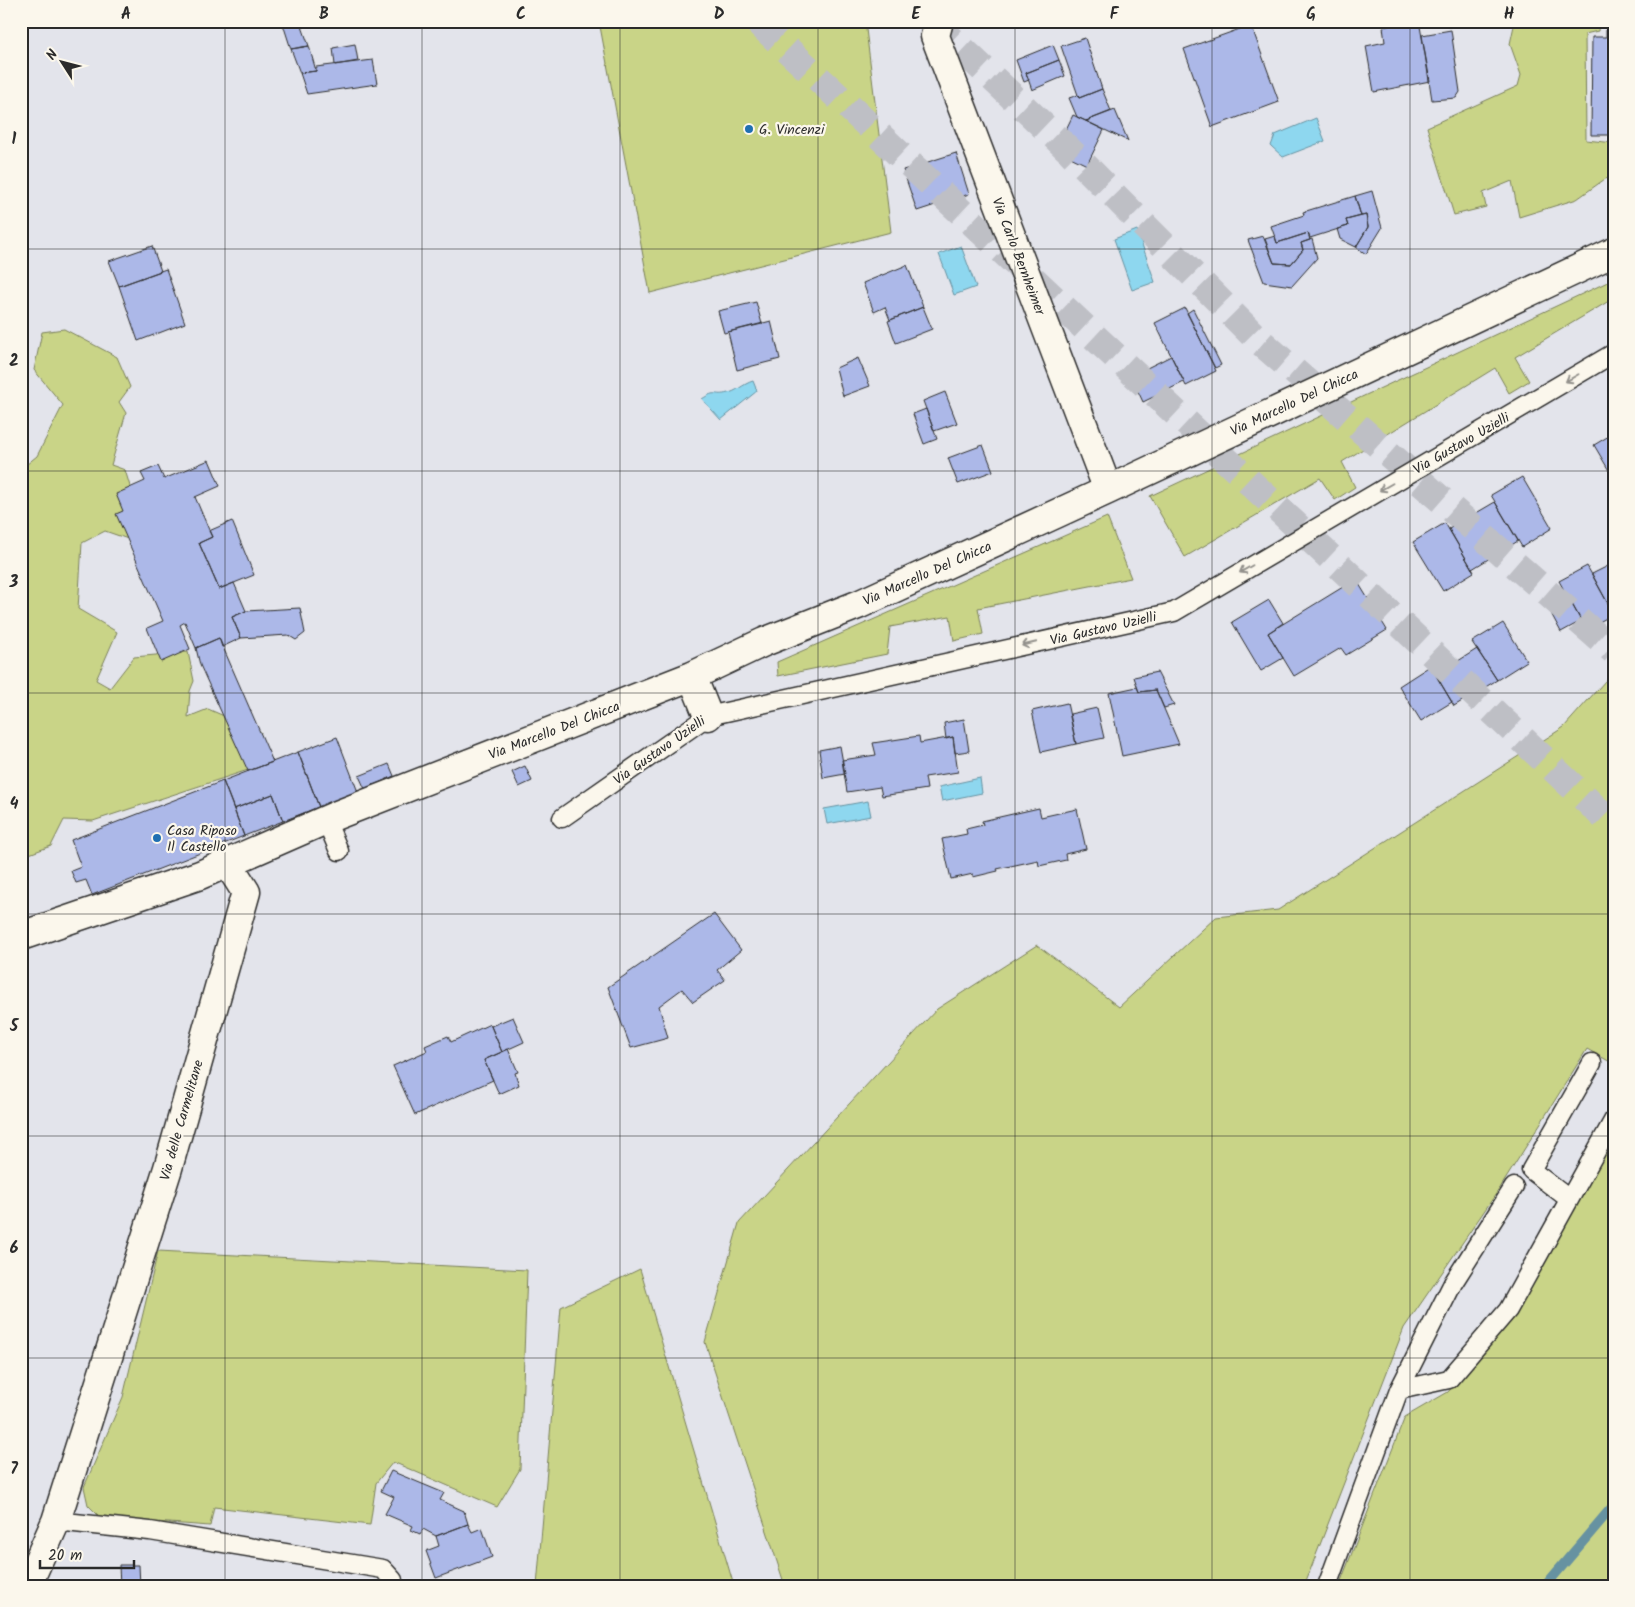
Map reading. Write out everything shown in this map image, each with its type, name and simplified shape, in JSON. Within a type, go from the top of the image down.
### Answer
[{"type":"street","name":"Via Carlo Bernheimer","points":[[939,21],[935,36],[1108,490]]},
{"type":"street","name":"Via Marcello Del Chicca","points":[[227,862],[326,820],[692,676],[764,642],[860,604],[1108,490],[1614,252]]},
{"type":"street","points":[[692,676],[708,716]]},
{"type":"street","points":[[21,936],[200,875],[227,862]]},
{"type":"street","name":"Via delle Carmelitane","points":[[27,1586],[56,1521],[168,1168],[246,892],[227,862]]},
{"type":"lane","name":"Via Gustavo Uzielli","points":[[562,818],[708,716],[1174,612],[1614,353]]},
{"type":"lane","points":[[326,820],[339,851]]},
{"type":"lane","points":[[1569,1199],[1531,1170],[1592,1063]]},
{"type":"lane","points":[[1399,1390],[1449,1379],[1508,1310],[1614,1119]]},
{"type":"lane","points":[[1327,1586],[1399,1390],[1454,1282],[1514,1187]]},
{"type":"lane","points":[[56,1521],[150,1531],[384,1569],[393,1580]]},
{"type":"green space","name":"G. Vincenzi","points":[[599,21],[865,21],[891,232],[650,293]]},
{"type":"green space","points":[[1515,21],[1599,21],[1598,31],[1585,34],[1586,140],[1614,143],[1614,177],[1605,179],[1577,199],[1519,217],[1512,181],[1483,193],[1486,207],[1454,215],[1427,127],[1518,86],[1521,75],[1510,44]]},
{"type":"green space","points":[[1614,279],[1614,298],[1515,357],[1529,381],[1509,393],[1495,368],[1342,462],[1355,487],[1335,500],[1320,478],[1185,557],[1150,496]]},
{"type":"green space","points":[[64,329],[117,357],[130,387],[119,402],[126,413],[111,465],[125,470],[140,519],[128,539],[105,531],[82,543],[78,609],[117,632],[96,680],[110,688],[134,657],[188,652],[194,681],[190,691],[188,717],[208,709],[261,732],[251,769],[93,821],[64,820],[51,846],[21,857],[21,469],[37,456],[63,405],[34,370],[42,332]]},
{"type":"green space","points":[[1107,517],[1131,578],[978,608],[983,634],[954,641],[950,616],[890,627],[887,654],[778,676],[777,662]]},
{"type":"green space","points":[[1614,671],[1614,861],[1610,882],[1614,892],[1614,1064],[1587,1049],[1500,1188],[1404,1328],[1304,1586],[785,1586],[705,1342],[739,1223],[937,1009],[1037,945],[1119,1007],[1216,917],[1278,910],[1564,727]]},
{"type":"green space","points":[[1614,1129],[1614,1586],[1339,1586],[1405,1417],[1448,1392],[1510,1318]]},
{"type":"green space","points":[[158,1251],[527,1270],[520,1469],[497,1507],[393,1462],[376,1483],[370,1525],[214,1507],[210,1526],[101,1518],[88,1505],[84,1487],[123,1397]]},
{"type":"green space","points":[[640,1269],[734,1586],[537,1586],[561,1307]]},
{"type":"water","points":[[1316,118],[1325,141],[1283,157],[1271,146],[1275,135]]},
{"type":"water","points":[[1137,230],[1155,282],[1132,290],[1114,239]]},
{"type":"water","points":[[961,246],[976,287],[954,295],[939,254]]},
{"type":"water","points":[[753,381],[757,391],[721,420],[702,399],[713,394],[723,394],[737,390]]},
{"type":"water","points":[[980,778],[982,793],[942,801],[939,787]]},
{"type":"water","points":[[868,801],[871,816],[827,824],[824,809]]},
{"type":"building","points":[[282,21],[300,21],[309,46],[291,49]]},
{"type":"building","points":[[1419,21],[1430,81],[1374,92],[1366,46],[1385,42],[1383,27]]},
{"type":"building","points":[[1606,21],[1614,21],[1614,135],[1591,135],[1592,37],[1606,37]]},
{"type":"building","points":[[1251,25],[1279,102],[1212,127],[1184,49]]},
{"type":"building","points":[[1451,30],[1460,92],[1456,98],[1432,100],[1422,35]]},
{"type":"building","points":[[1085,38],[1102,89],[1079,98],[1061,46]]},
{"type":"building","points":[[355,44],[358,61],[335,65],[333,48]]},
{"type":"building","points":[[1053,45],[1059,60],[1026,73],[1029,80],[1024,82],[1016,60]]},
{"type":"building","points":[[309,46],[316,71],[300,73],[291,49]]},
{"type":"building","points":[[373,60],[377,84],[307,94],[300,73],[316,71],[316,67]]},
{"type":"building","points":[[1059,60],[1065,76],[1032,90],[1026,73]]},
{"type":"building","points":[[1102,89],[1111,111],[1086,121],[1077,117],[1069,98],[1078,95],[1079,98]]},
{"type":"building","points":[[1115,110],[1128,141],[1086,121]]},
{"type":"building","points":[[1073,115],[1104,130],[1087,165],[1056,150]]},
{"type":"building","points":[[956,153],[969,194],[917,211],[903,170]]},
{"type":"building","points":[[1372,191],[1382,228],[1366,254],[1356,247],[1368,227],[1366,215],[1361,216],[1355,196]]},
{"type":"building","points":[[1355,196],[1361,216],[1346,220],[1348,226],[1310,238],[1308,233],[1277,243],[1271,226],[1304,215],[1303,212]]},
{"type":"building","points":[[1366,215],[1368,227],[1356,247],[1340,239],[1337,229],[1348,226],[1346,220]]},
{"type":"building","points":[[1308,233],[1310,240],[1301,243],[1303,250],[1291,264],[1274,263],[1265,239],[1275,236],[1277,243]]},
{"type":"building","points":[[1263,236],[1274,263],[1291,264],[1303,250],[1301,243],[1312,239],[1317,258],[1292,286],[1264,282],[1248,240]]},
{"type":"building","points":[[152,246],[161,271],[119,286],[109,261]]},
{"type":"building","points":[[907,265],[923,307],[890,320],[885,307],[874,312],[863,283]]},
{"type":"building","points":[[166,269],[185,323],[138,341],[119,286]]},
{"type":"building","points":[[756,302],[762,324],[724,333],[718,311]]},
{"type":"building","points":[[923,307],[932,329],[896,343],[888,321]]},
{"type":"building","points":[[1185,308],[1216,371],[1186,386],[1155,323]]},
{"type":"building","points":[[1193,309],[1221,365],[1215,368],[1187,313]]},
{"type":"building","points":[[771,321],[780,359],[737,370],[728,332]]},
{"type":"building","points":[[1171,356],[1184,382],[1143,402],[1131,376]]},
{"type":"building","points":[[858,358],[870,386],[843,396],[836,368]]},
{"type":"building","points":[[945,392],[957,423],[934,431],[923,401]]},
{"type":"building","points":[[926,409],[937,439],[924,444],[913,414]]},
{"type":"building","points":[[1614,433],[1614,479],[1594,445]]},
{"type":"building","points":[[983,445],[993,471],[958,484],[948,458]]},
{"type":"building","points":[[209,460],[220,486],[195,497],[212,537],[199,543],[219,589],[234,583],[246,611],[232,617],[241,638],[222,647],[219,638],[196,648],[185,622],[180,625],[190,649],[161,662],[147,628],[163,621],[116,514],[123,511],[116,494],[145,481],[141,473],[158,466],[164,479]]},
{"type":"building","points":[[1522,477],[1552,528],[1522,547],[1491,495]]},
{"type":"building","points":[[1495,502],[1518,541],[1472,569],[1449,529]]},
{"type":"building","points":[[232,521],[254,575],[219,589],[199,543],[212,537],[209,531]]},
{"type":"building","points":[[1445,523],[1474,572],[1443,591],[1413,542]]},
{"type":"building","points":[[1614,563],[1614,598],[1607,602],[1592,574]]},
{"type":"building","points":[[1587,566],[1614,614],[1586,629],[1559,581]]},
{"type":"building","points":[[1356,579],[1387,630],[1346,655],[1341,648],[1294,676],[1268,633]]},
{"type":"building","points":[[1565,591],[1581,621],[1561,632],[1545,602]]},
{"type":"building","points":[[1269,600],[1283,623],[1268,633],[1283,658],[1261,671],[1232,622]]},
{"type":"building","points":[[300,608],[305,633],[296,640],[288,635],[241,638],[232,617],[246,611]]},
{"type":"building","points":[[1503,623],[1527,661],[1497,680],[1472,642]]},
{"type":"building","points":[[219,638],[273,762],[248,771],[200,665],[196,648]]},
{"type":"building","points":[[1477,649],[1497,680],[1454,706],[1436,675]]},
{"type":"building","points":[[1430,666],[1452,702],[1421,721],[1399,686]]},
{"type":"building","points":[[1157,672],[1174,705],[1164,708],[1156,690],[1139,692],[1134,677]]},
{"type":"building","points":[[1137,687],[1139,692],[1156,690],[1179,744],[1122,756],[1109,693]]},
{"type":"building","points":[[1067,703],[1076,744],[1041,752],[1032,711]]},
{"type":"building","points":[[1097,708],[1104,738],[1076,744],[1070,714]]},
{"type":"building","points":[[964,719],[969,751],[955,753],[953,737],[946,739],[944,723]]},
{"type":"building","points":[[919,736],[920,743],[953,737],[958,772],[925,777],[927,789],[882,796],[880,787],[847,792],[842,760],[876,755],[873,743]]},
{"type":"building","points":[[337,737],[358,792],[319,807],[298,752]]},
{"type":"building","points":[[840,746],[845,774],[823,778],[819,750]]},
{"type":"building","points":[[298,752],[319,807],[283,821],[273,794],[234,809],[223,781]]},
{"type":"building","points":[[389,764],[394,776],[365,789],[359,776]]},
{"type":"building","points":[[525,766],[532,781],[519,787],[512,772]]},
{"type":"building","name":"Casa Riposo Il Castello","points":[[223,781],[244,836],[92,895],[86,880],[76,883],[71,871],[81,867],[71,840]]},
{"type":"building","points":[[273,794],[283,821],[244,836],[234,809]]},
{"type":"building","points":[[1039,808],[1041,817],[1077,809],[1086,849],[1065,854],[1066,860],[1039,866],[1038,860],[997,869],[998,871],[973,877],[973,874],[951,879],[942,839],[967,834],[966,829],[983,825],[982,821]]},
{"type":"building","points":[[714,914],[741,950],[717,970],[725,980],[693,1002],[682,989],[659,1006],[668,1038],[631,1048],[608,987]]},
{"type":"building","points":[[513,1017],[524,1042],[502,1052],[491,1026]]},
{"type":"building","points":[[490,1024],[502,1052],[484,1060],[493,1080],[415,1115],[393,1066],[427,1051],[425,1046],[448,1036],[451,1042]]},
{"type":"building","points":[[508,1049],[518,1072],[515,1073],[519,1085],[499,1094],[484,1060]]},
{"type":"building","points":[[391,1471],[444,1493],[440,1500],[464,1511],[468,1524],[436,1536],[423,1529],[420,1534],[411,1530],[413,1526],[385,1514],[394,1497],[381,1491]]},
{"type":"building","points":[[468,1524],[472,1532],[482,1528],[492,1557],[436,1578],[426,1551],[439,1546],[436,1536]]},
{"type":"building","points":[[119,1565],[139,1565],[140,1586],[120,1586]]},
{"type":"building","points":[[206,1581],[206,1586],[177,1586],[177,1582]]},
{"type":"waterway","points":[[1545,1586],[1614,1505]]},
{"type":"tunnel","points":[[757,21],[1614,826]]},
{"type":"tunnel","points":[[932,21],[1069,150],[1255,337],[1614,651]]},
{"type":"place","name":"G. Vincenzi","points":[[749,129]]},
{"type":"place","name":"Casa Riposo Il Castello","points":[[157,838]]}]
